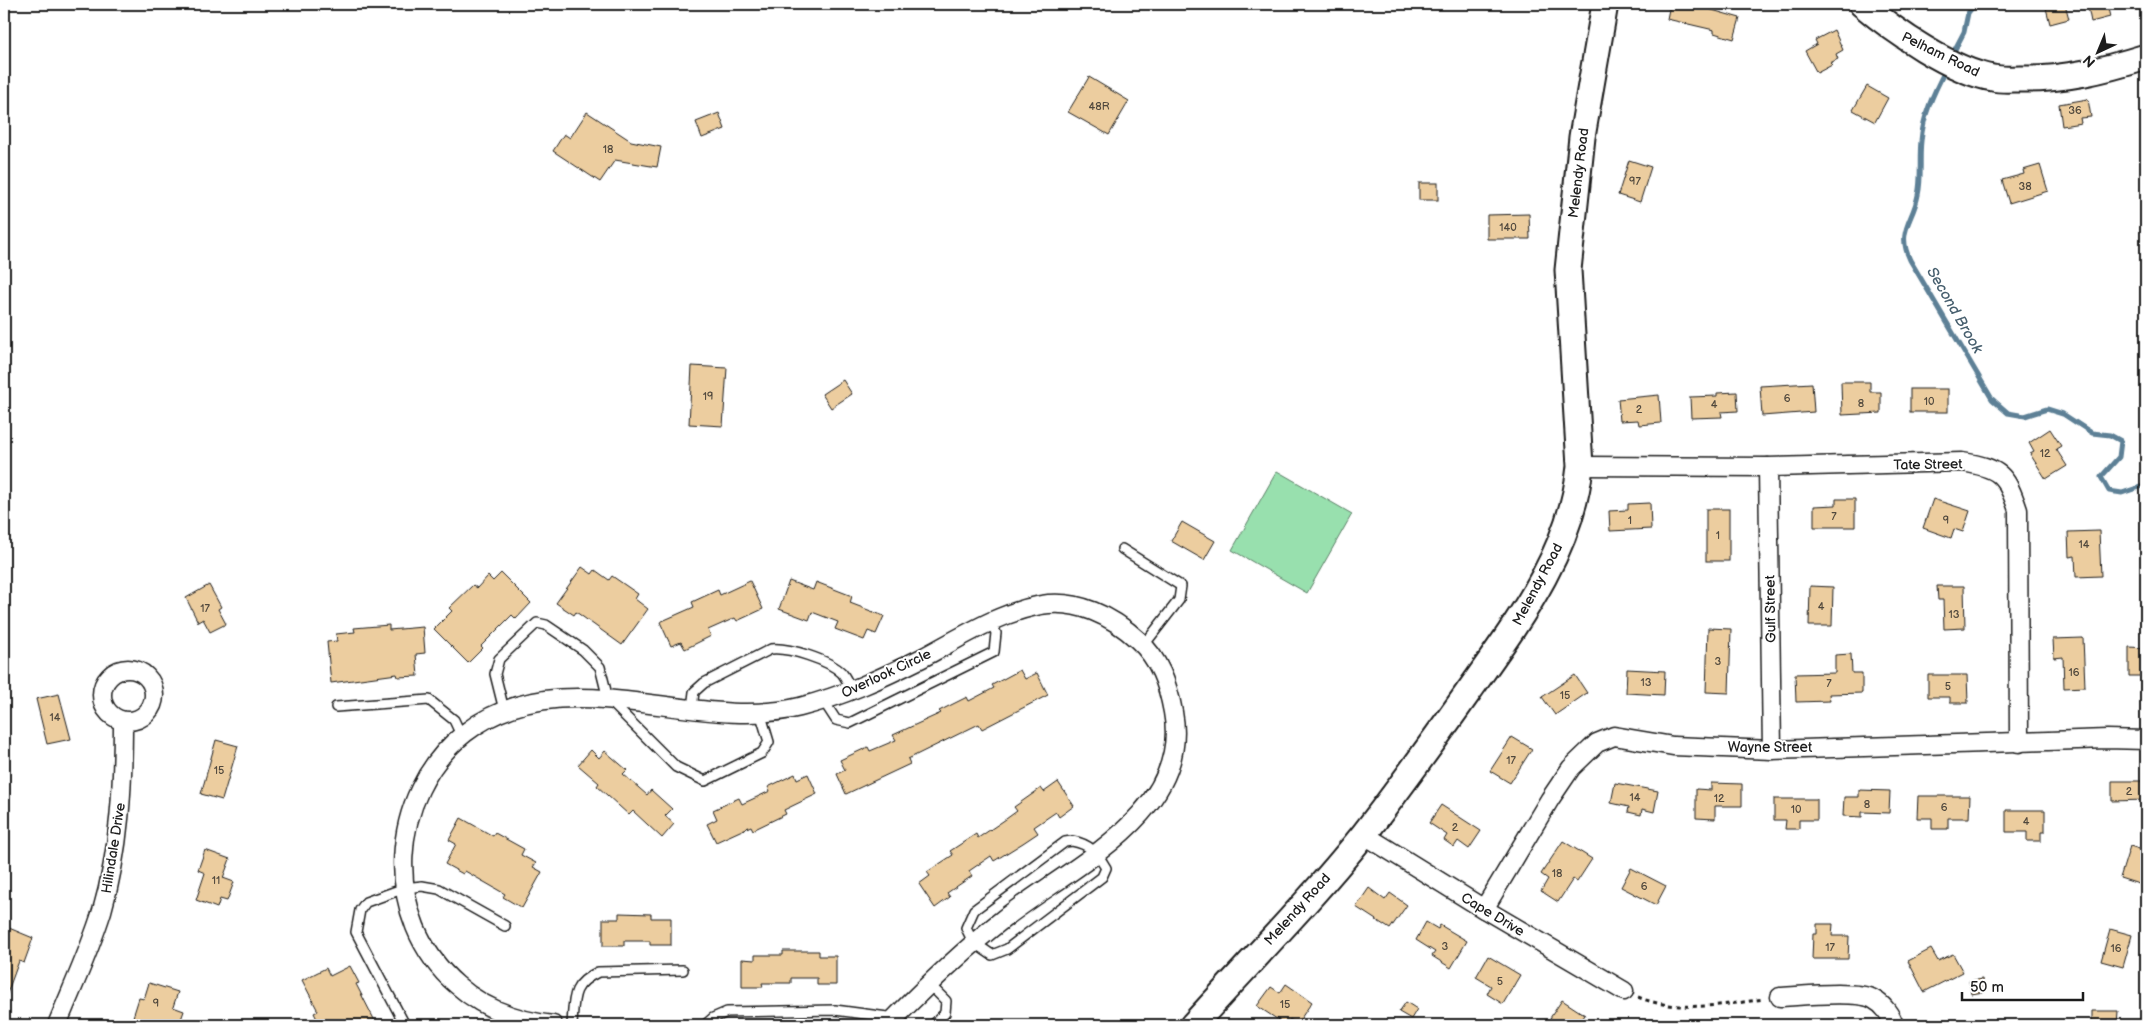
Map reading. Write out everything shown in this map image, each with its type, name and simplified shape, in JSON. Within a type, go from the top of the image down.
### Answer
[{"type":"street","name":"Melendy Road","points":[[1193,1025],[1363,834],[1422,757],[1512,631],[1531,599],[1564,533],[1580,466],[1568,270],[1582,137],[1605,4]]},
{"type":"street","name":"Pelham Road","points":[[1862,4],[1892,29],[1933,53],[1968,70],[1993,78],[2050,80],[2105,70],[2146,57]]},
{"type":"street","name":"Tate Street","points":[[1580,466],[1768,467],[1962,462],[1985,466],[2004,477],[2018,510],[2019,743]]},
{"type":"street","name":"Gulf Street","points":[[1768,467],[1772,750]]},
{"type":"street","name":"Overlook Circle","points":[[554,1025],[507,1015],[473,998],[444,973],[423,942],[414,924],[405,888],[402,849],[410,813],[421,787],[435,763],[461,735],[476,724],[504,710],[550,699],[608,699],[692,708],[760,712],[789,709],[871,684],[1006,615],[1042,605],[1079,606],[1113,621],[1144,645],[1155,659],[1170,694],[1177,730],[1175,749],[1162,785],[1152,801],[1126,828],[973,942],[891,1022]]},
{"type":"street","name":"Hilindale Drive","points":[[58,1025],[102,912],[113,866],[122,789],[123,721]]},
{"type":"street","name":"Wayne Street","points":[[1484,909],[1550,799],[1571,768],[1597,743],[1614,736],[1673,746],[1772,750],[2146,740]]},
{"type":"street","name":"Cape Drive","points":[[1363,834],[1484,909],[1624,991]]},
{"type":"street","points":[[1780,997],[1848,995],[1872,998],[1891,1015],[1894,1025]]},
{"type":"lane","points":[[1122,549],[1181,586],[1178,600],[1144,645]]},
{"type":"lane","points":[[823,700],[836,720],[850,724],[994,652],[996,633],[991,622]]},
{"type":"lane","points":[[504,710],[495,674],[499,659],[537,623],[546,625],[582,650],[600,667],[608,699],[676,768],[705,781],[762,753],[769,742],[760,712]]},
{"type":"lane","points":[[692,708],[694,692],[704,683],[771,649],[781,648],[830,664],[843,674],[852,691]]},
{"type":"lane","points":[[336,707],[429,700],[454,720],[461,735]]},
{"type":"lane","points":[[1065,842],[1084,843],[1096,852],[1106,868],[1102,877],[1007,950],[992,955],[973,942],[966,928],[974,910],[1065,842]]},
{"type":"lane","points":[[405,1025],[356,932],[360,910],[366,902],[405,888],[422,886],[439,889],[505,926]]},
{"type":"lane","points":[[572,1025],[574,991],[586,978],[598,972],[683,970]]},
{"type":"lane","points":[[929,984],[946,1001],[945,1013],[933,1025]]},
{"type":"lane","points":[[705,1025],[713,1018],[727,1012],[836,1010],[891,1022]]},
{"type":"path","points":[[1624,991],[1652,1003],[1676,1006],[1740,1002],[1780,997]]},
{"type":"green space","points":[[1277,471],[1352,514],[1307,593],[1232,550]]},
{"type":"building","points":[[1670,4],[1691,4],[1740,18],[1734,39],[1714,33],[1714,30],[1667,19]]},
{"type":"building","points":[[2045,4],[2065,4],[2069,19],[2050,24]]},
{"type":"building","points":[[2107,4],[2110,17],[2091,22],[2088,7]]},
{"type":"building","points":[[1834,30],[1843,50],[1836,54],[1838,59],[1830,63],[1832,65],[1817,73],[1805,51],[1817,44],[1815,40]]},
{"type":"building","points":[[1089,77],[1129,101],[1109,135],[1068,112]]},
{"type":"building","points":[[1867,86],[1888,98],[1875,122],[1853,110]]},
{"type":"building","points":[[2088,99],[2091,117],[2080,118],[2081,123],[2062,126],[2059,104]]},
{"type":"building","points":[[587,112],[631,141],[661,147],[657,167],[615,160],[600,182],[553,151],[564,134],[570,138]]},
{"type":"building","points":[[719,113],[725,129],[702,138],[696,122]]},
{"type":"building","points":[[1629,160],[1651,167],[1640,202],[1618,195]]},
{"type":"building","points":[[2040,165],[2048,191],[2009,203],[2002,180],[2024,174],[2023,170]]},
{"type":"building","points":[[1419,183],[1438,183],[1438,200],[1419,200]]},
{"type":"building","points":[[1529,214],[1530,239],[1487,239],[1487,215]]},
{"type":"building","points":[[692,366],[727,368],[723,426],[689,424]]},
{"type":"building","points":[[843,380],[852,394],[831,408],[822,394]]},
{"type":"building","points":[[1841,382],[1870,382],[1870,392],[1881,392],[1881,413],[1842,415]]},
{"type":"building","points":[[1812,383],[1814,412],[1762,416],[1760,386]]},
{"type":"building","points":[[1910,389],[1948,389],[1948,412],[1910,412]]},
{"type":"building","points":[[1737,392],[1738,411],[1721,412],[1722,417],[1691,418],[1690,397],[1717,396],[1717,393]]},
{"type":"building","points":[[1659,395],[1661,423],[1639,425],[1638,420],[1620,421],[1618,399]]},
{"type":"building","points":[[2050,429],[2061,446],[2056,449],[2067,466],[2046,479],[2030,454],[2034,452],[2029,443]]},
{"type":"building","points":[[1836,499],[1855,499],[1855,527],[1814,527],[1814,506],[1836,505]]},
{"type":"building","points":[[1933,499],[1970,511],[1963,532],[1954,529],[1951,538],[1923,528]]},
{"type":"building","points":[[1650,503],[1651,529],[1610,531],[1609,511],[1628,510],[1628,504]]},
{"type":"building","points":[[1706,509],[1729,509],[1729,561],[1706,561]]},
{"type":"building","points":[[1182,522],[1215,541],[1204,560],[1171,541]]},
{"type":"building","points":[[2099,531],[2101,576],[2076,577],[2075,556],[2069,557],[2068,532]]},
{"type":"building","points":[[582,567],[592,574],[595,570],[609,580],[612,576],[638,594],[635,599],[648,609],[622,645],[576,612],[574,615],[556,603]]},
{"type":"building","points":[[501,573],[531,603],[516,619],[512,615],[481,646],[483,648],[468,663],[434,629],[452,611],[449,608],[473,585],[477,588],[488,576],[493,581]]},
{"type":"building","points":[[750,581],[763,609],[737,621],[735,618],[708,630],[711,636],[685,649],[681,642],[671,646],[660,622],[694,607],[692,602],[718,590],[720,595]]},
{"type":"building","points":[[789,581],[813,590],[816,582],[852,596],[850,603],[884,616],[876,634],[868,631],[864,640],[835,629],[838,622],[812,612],[809,620],[779,609]]},
{"type":"building","points":[[209,585],[221,607],[218,609],[226,624],[210,632],[203,619],[198,622],[186,598]]},
{"type":"building","points":[[1810,586],[1833,587],[1832,626],[1809,626]]},
{"type":"building","points":[[1937,586],[1964,586],[1965,628],[1944,629],[1943,600],[1938,600]]},
{"type":"building","points":[[389,625],[389,630],[423,627],[425,653],[416,654],[418,676],[398,677],[397,674],[331,683],[327,642],[337,641],[336,634],[355,632],[354,628]]},
{"type":"building","points":[[1708,628],[1731,629],[1729,693],[1706,692]]},
{"type":"building","points":[[2083,638],[2085,687],[2064,688],[2063,657],[2054,658],[2053,639]]},
{"type":"building","points":[[2129,647],[2146,648],[2146,676],[2129,676]]},
{"type":"building","points":[[1851,654],[1852,673],[1862,673],[1862,693],[1829,694],[1830,701],[1796,702],[1795,674],[1835,673],[1835,655]]},
{"type":"building","points":[[1627,669],[1665,671],[1664,695],[1626,693]]},
{"type":"building","points":[[1020,670],[1025,679],[1037,673],[1048,695],[982,729],[979,724],[908,759],[910,764],[846,794],[837,774],[845,770],[840,760],[868,747],[870,751],[896,740],[893,735],[941,713],[939,711],[967,697],[969,701],[994,688],[992,685]]},
{"type":"building","points":[[1575,675],[1587,693],[1555,715],[1542,697]]},
{"type":"building","points":[[1928,675],[1967,675],[1968,703],[1950,703],[1950,697],[1928,697]]},
{"type":"building","points":[[59,694],[71,739],[47,744],[36,699]]},
{"type":"building","points":[[1512,737],[1532,749],[1510,783],[1490,771]]},
{"type":"building","points":[[216,740],[238,746],[222,800],[201,794]]},
{"type":"building","points":[[591,750],[599,758],[605,751],[627,770],[623,774],[647,795],[651,790],[672,809],[665,816],[674,824],[662,838],[633,811],[629,815],[597,786],[599,783],[578,765]]},
{"type":"building","points":[[795,774],[797,779],[808,774],[817,794],[784,810],[786,814],[753,830],[751,826],[716,842],[707,824],[717,819],[713,810],[739,798],[742,804],[770,791],[768,787]]},
{"type":"building","points":[[2112,781],[2146,781],[2146,800],[2112,801]]},
{"type":"building","points":[[1058,782],[1074,806],[1059,817],[1056,812],[1034,827],[1038,833],[994,861],[991,856],[969,871],[972,876],[947,893],[950,897],[935,908],[919,884],[930,876],[927,872],[953,855],[950,851],[976,834],[978,838],[1017,811],[1014,807],[1041,788],[1044,792]]},
{"type":"building","points":[[1615,783],[1658,791],[1654,812],[1642,809],[1641,815],[1628,812],[1629,807],[1611,803]]},
{"type":"building","points":[[1711,783],[1742,784],[1742,806],[1715,806],[1715,819],[1696,818],[1696,789],[1711,790]]},
{"type":"building","points":[[1859,790],[1890,791],[1889,813],[1862,812],[1862,817],[1843,816],[1844,797],[1859,797]]},
{"type":"building","points":[[1918,796],[1970,796],[1969,818],[1948,818],[1948,829],[1932,829],[1932,818],[1917,818]]},
{"type":"building","points":[[1774,799],[1817,799],[1817,820],[1799,820],[1799,829],[1785,829],[1786,820],[1774,820]]},
{"type":"building","points":[[1441,805],[1481,831],[1469,849],[1458,841],[1454,847],[1444,840],[1447,835],[1429,823]]},
{"type":"building","points":[[2006,810],[2045,810],[2045,832],[2041,832],[2041,841],[2027,841],[2027,832],[2006,832]]},
{"type":"building","points":[[461,818],[493,836],[495,833],[524,849],[521,855],[536,863],[533,867],[542,872],[522,908],[503,897],[505,894],[465,871],[463,874],[445,864],[456,844],[449,840]]},
{"type":"building","points":[[1563,841],[1592,859],[1577,882],[1573,879],[1558,902],[1541,891],[1548,879],[1541,874]]},
{"type":"building","points":[[2130,846],[2146,851],[2146,872],[2142,885],[2120,878]]},
{"type":"building","points":[[205,850],[230,859],[223,878],[234,882],[227,901],[220,899],[217,908],[196,900],[205,873],[198,870]]},
{"type":"building","points":[[1631,868],[1666,886],[1656,905],[1621,887]]},
{"type":"building","points":[[1369,888],[1385,900],[1390,893],[1407,905],[1390,929],[1356,907]]},
{"type":"building","points":[[619,913],[651,914],[651,918],[671,918],[671,945],[650,945],[650,941],[624,941],[624,946],[603,946],[603,919],[619,919]]},
{"type":"building","points":[[1426,922],[1438,929],[1440,925],[1467,941],[1451,968],[1432,956],[1435,952],[1416,940]]},
{"type":"building","points":[[1817,924],[1833,924],[1832,936],[1849,936],[1848,959],[1812,959],[1813,934],[1817,934]]},
{"type":"building","points":[[9,928],[33,938],[24,963],[19,961],[5,999],[4,942]]},
{"type":"building","points":[[2110,929],[2132,935],[2123,967],[2101,961]]},
{"type":"building","points":[[1931,949],[1938,961],[1953,954],[1963,972],[1924,992],[1908,961]]},
{"type":"building","points":[[783,951],[819,951],[819,956],[836,956],[836,985],[817,985],[817,978],[791,978],[791,983],[762,983],[763,987],[742,987],[742,959],[755,960],[755,955],[783,955]]},
{"type":"building","points":[[1488,956],[1520,975],[1503,1004],[1487,994],[1491,986],[1476,977]]},
{"type":"building","points":[[350,966],[359,983],[356,984],[377,1025],[320,1025],[314,1013],[318,1011],[302,980],[326,968],[330,976]]},
{"type":"building","points":[[1982,979],[1984,992],[1971,994],[1969,981]]},
{"type":"building","points":[[149,983],[178,992],[173,1007],[184,1011],[179,1025],[160,1025],[133,1017],[139,998],[144,999]]},
{"type":"building","points":[[1286,984],[1312,1002],[1297,1024],[1290,1019],[1286,1025],[1257,1006],[1271,987],[1280,993]]},
{"type":"building","points":[[1562,1000],[1585,1015],[1578,1025],[1561,1025],[1550,1018]]},
{"type":"building","points":[[1406,1002],[1417,1009],[1411,1019],[1399,1012]]},
{"type":"building","points":[[2092,1011],[2118,1011],[2117,1025],[2092,1025]]},
{"type":"waterway","name":"Second Brook","points":[[1951,57],[1964,32],[1968,13],[1975,4]]},
{"type":"waterway","name":"Second Brook","points":[[1946,69],[1930,104],[1922,131],[1919,189],[1916,204],[1905,234],[1906,250],[1910,260],[1992,399],[2008,413],[2025,416],[2047,409],[2063,414],[2092,433],[2110,435],[2121,441],[2119,457],[2101,477],[2109,491],[2122,493],[2146,485]]}]
